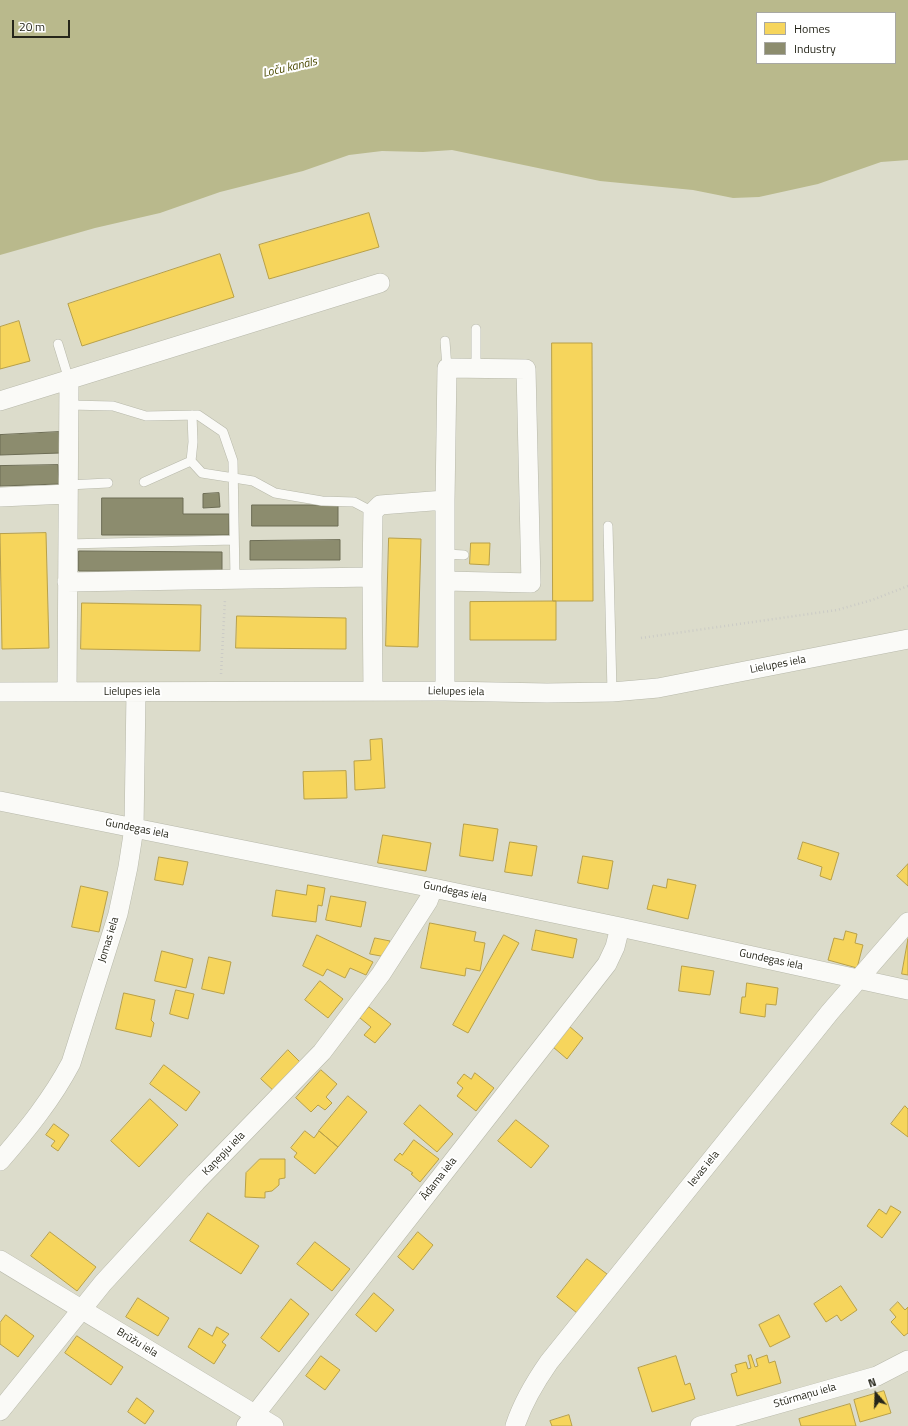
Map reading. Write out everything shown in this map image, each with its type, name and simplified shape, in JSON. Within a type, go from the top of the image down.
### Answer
[{"type":"street","points":[[0,401],[380,283]]},
{"type":"street","points":[[445,691],[446,581],[455,554],[445,500],[447,368],[526,370],[531,583],[446,581]]},
{"type":"street","points":[[67,692],[69,380]]},
{"type":"street","points":[[0,497],[68,489]]},
{"type":"street","points":[[372,691],[373,512],[380,505],[445,500]]},
{"type":"street","points":[[67,582],[372,577]]},
{"type":"street","name":"Lielupes iela","points":[[0,692],[612,692],[658,688],[908,639]]},
{"type":"street","name":"Jomas iela","points":[[0,1161],[26,1131],[61,1082],[71,1063],[118,914],[128,867],[134,828],[136,692]]},
{"type":"street","name":"Gundegas iela","points":[[0,801],[433,888],[908,990]]},
{"type":"street","name":"Kaņepju iela","points":[[0,1411],[103,1283],[196,1182],[322,1052],[381,974],[428,901],[433,888]]},
{"type":"street","name":"Ievas iela","points":[[515,1426],[532,1387],[549,1362],[858,979],[908,922]]},
{"type":"street","name":"Ādama iela","points":[[251,1420],[607,964],[615,946],[620,927]]},
{"type":"street","name":"Brūžu iela","points":[[0,1260],[251,1420],[274,1426]]},
{"type":"street","name":"Stūrmaņu iela","points":[[700,1426],[877,1376],[908,1360]]},
{"type":"lane","points":[[476,329],[476,369]]},
{"type":"lane","points":[[445,341],[447,368]]},
{"type":"lane","points":[[58,344],[69,380]]},
{"type":"lane","points":[[69,405],[113,406],[146,416],[198,415],[223,432],[233,461],[234,540],[231,579]]},
{"type":"lane","points":[[192,415],[193,442],[191,461],[202,473],[253,481],[275,493],[322,501],[354,502],[373,512]]},
{"type":"lane","points":[[144,482],[191,461]]},
{"type":"lane","points":[[68,489],[108,483]]},
{"type":"lane","points":[[608,526],[612,692]]},
{"type":"lane","points":[[67,544],[234,540]]},
{"type":"path","points":[[220,692],[231,579]]},
{"type":"path","points":[[641,638],[837,610],[872,600],[908,586]]},
{"type":"water","name":"Loču kanāls","points":[[0,0],[908,0],[908,160],[881,162],[818,184],[759,197],[733,198],[693,190],[600,181],[452,150],[423,152],[382,151],[349,155],[303,171],[220,192],[160,213],[95,228],[0,255]]},
{"type":"building: Homes","points":[[369,213],[379,247],[269,279],[259,245]]},
{"type":"building: Homes","points":[[220,254],[234,297],[82,346],[68,304]]},
{"type":"building: Homes","points":[[19,321],[30,361],[0,369],[0,327]]},
{"type":"building: Homes","points":[[552,343],[592,343],[593,601],[553,601]]},
{"type":"building: Homes","points":[[46,533],[49,648],[2,649],[0,534]]},
{"type":"building: Homes","points":[[389,538],[421,539],[418,647],[386,646]]},
{"type":"building: Homes","points":[[471,543],[490,543],[489,565],[470,564]]},
{"type":"building: Homes","points":[[556,601],[556,640],[470,640],[470,602]]},
{"type":"building: Homes","points":[[82,603],[201,605],[200,651],[81,649]]},
{"type":"building: Homes","points":[[237,616],[346,618],[346,649],[236,648]]},
{"type":"building: Homes","points":[[382,739],[385,788],[355,790],[354,761],[371,760],[370,740]]},
{"type":"building: Homes","points":[[346,771],[347,798],[304,799],[303,772]]},
{"type":"building: Homes","points":[[464,824],[498,829],[493,861],[460,856]]},
{"type":"building: Homes","points":[[383,835],[431,843],[426,871],[378,863]]},
{"type":"building: Homes","points":[[510,842],[537,846],[532,876],[505,872]]},
{"type":"building: Homes","points":[[803,842],[839,853],[831,880],[820,876],[822,867],[798,859]]},
{"type":"building: Homes","points":[[583,856],[613,861],[608,889],[578,883]]},
{"type":"building: Homes","points":[[159,857],[188,862],[183,885],[155,880]]},
{"type":"building: Homes","points":[[908,864],[908,886],[897,876]]},
{"type":"building: Homes","points":[[668,879],[696,885],[688,919],[647,909],[653,885],[666,888]]},
{"type":"building: Homes","points":[[308,885],[325,888],[322,906],[318,905],[316,922],[272,916],[276,890],[306,895]]},
{"type":"building: Homes","points":[[81,886],[108,892],[99,932],[72,927]]},
{"type":"building: Homes","points":[[331,896],[366,902],[361,927],[326,920]]},
{"type":"building: Homes","points":[[430,923],[476,932],[474,941],[485,943],[480,971],[466,968],[465,976],[421,968]]},
{"type":"building: Homes","points":[[536,930],[577,939],[573,958],[532,950]]},
{"type":"building: Homes","points":[[846,931],[857,934],[855,943],[863,945],[857,968],[828,960],[834,938],[843,940]]},
{"type":"building: Homes","points":[[317,935],[373,962],[366,975],[350,968],[345,978],[327,969],[323,976],[303,966]]},
{"type":"building: Homes","points":[[504,935],[519,943],[468,1033],[453,1025]]},
{"type":"building: Homes","points":[[375,938],[390,941],[386,957],[370,954]]},
{"type":"building: Homes","points":[[908,939],[908,975],[902,974]]},
{"type":"building: Homes","points":[[162,951],[193,959],[186,988],[155,981]]},
{"type":"building: Homes","points":[[209,957],[231,962],[224,994],[202,989]]},
{"type":"building: Homes","points":[[682,966],[714,971],[710,995],[679,991]]},
{"type":"building: Homes","points":[[320,981],[343,999],[328,1018],[305,1000]]},
{"type":"building: Homes","points":[[747,983],[778,988],[776,1005],[766,1004],[765,1017],[740,1013],[742,997],[745,997]]},
{"type":"building: Homes","points":[[176,990],[194,994],[188,1019],[170,1014]]},
{"type":"building: Homes","points":[[124,993],[155,1000],[151,1020],[154,1023],[151,1037],[116,1029]]},
{"type":"building: Homes","points":[[369,1007],[391,1024],[375,1043],[364,1035],[371,1027],[360,1018]]},
{"type":"building: Homes","points":[[569,1026],[583,1038],[567,1059],[553,1047]]},
{"type":"building: Homes","points":[[288,1050],[303,1065],[276,1093],[261,1079]]},
{"type":"building: Homes","points":[[164,1065],[200,1092],[186,1111],[150,1084]]},
{"type":"building: Homes","points":[[321,1070],[337,1084],[326,1097],[332,1103],[325,1110],[318,1105],[311,1112],[296,1098]]},
{"type":"building: Homes","points":[[475,1073],[494,1088],[476,1111],[457,1096],[463,1088],[457,1083],[464,1074],[471,1079]]},
{"type":"building: Homes","points":[[348,1096],[367,1112],[338,1147],[319,1131]]},
{"type":"building: Homes","points":[[150,1099],[178,1125],[139,1167],[111,1141]]},
{"type":"building: Homes","points":[[420,1105],[453,1134],[437,1152],[404,1124]]},
{"type":"building: Homes","points":[[905,1106],[908,1109],[908,1137],[891,1124]]},
{"type":"building: Homes","points":[[516,1120],[549,1146],[531,1168],[498,1141]]},
{"type":"building: Homes","points":[[54,1124],[69,1135],[58,1151],[51,1146],[55,1141],[46,1135]]},
{"type":"building: Homes","points":[[305,1131],[314,1138],[319,1131],[338,1147],[315,1174],[294,1157],[297,1153],[291,1148]]},
{"type":"building: Homes","points":[[414,1140],[439,1159],[420,1182],[411,1174],[413,1173],[394,1160],[400,1153],[402,1155]]},
{"type":"building: Homes","points":[[260,1159],[285,1159],[285,1178],[279,1179],[279,1185],[272,1191],[265,1192],[265,1198],[245,1197],[246,1173]]},
{"type":"building: Homes","points":[[891,1206],[901,1212],[882,1238],[867,1226],[879,1209],[886,1214]]},
{"type":"building: Homes","points":[[208,1213],[259,1246],[241,1274],[190,1241]]},
{"type":"building: Homes","points":[[50,1232],[96,1267],[77,1291],[31,1256]]},
{"type":"building: Homes","points":[[418,1232],[433,1245],[413,1270],[398,1257]]},
{"type":"building: Homes","points":[[315,1242],[350,1269],[332,1291],[297,1264]]},
{"type":"building: Homes","points":[[587,1259],[607,1274],[577,1313],[557,1297]]},
{"type":"building: Homes","points":[[841,1286],[857,1310],[841,1321],[837,1315],[826,1322],[814,1304]]},
{"type":"building: Homes","points":[[374,1293],[394,1310],[376,1332],[356,1315]]},
{"type":"building: Homes","points":[[138,1298],[169,1318],[158,1336],[126,1317]]},
{"type":"building: Homes","points":[[291,1299],[309,1314],[279,1352],[261,1338]]},
{"type":"building: Homes","points":[[898,1302],[905,1310],[908,1307],[908,1333],[904,1336],[891,1322],[896,1317],[890,1310]]},
{"type":"building: Homes","points":[[6,1315],[34,1336],[18,1357],[0,1344],[0,1323]]},
{"type":"building: Homes","points":[[779,1315],[790,1337],[770,1347],[759,1325]]},
{"type":"building: Homes","points":[[217,1327],[229,1334],[222,1342],[226,1345],[214,1364],[188,1347],[199,1328],[212,1336]]},
{"type":"building: Homes","points":[[77,1336],[123,1367],[111,1385],[65,1353]]},
{"type":"building: Homes","points":[[751,1355],[755,1367],[758,1366],[756,1359],[767,1355],[769,1363],[775,1361],[781,1383],[737,1396],[731,1374],[737,1372],[735,1365],[746,1362],[748,1369],[751,1368],[748,1356]]},
{"type":"building: Homes","points":[[321,1356],[340,1370],[325,1390],[306,1376]]},
{"type":"building: Homes","points":[[676,1356],[685,1385],[690,1383],[695,1399],[652,1412],[638,1368]]},
{"type":"building: Homes","points":[[884,1391],[891,1413],[860,1422],[854,1400]]},
{"type":"building: Homes","points":[[137,1398],[154,1411],[145,1424],[128,1412]]},
{"type":"building: Homes","points":[[850,1404],[856,1426],[801,1426],[799,1419]]},
{"type":"building: Homes","points":[[569,1415],[572,1426],[552,1426],[550,1421]]},
{"type":"building: Industry","points":[[59,432],[60,453],[0,455],[0,435]]},
{"type":"building: Industry","points":[[58,465],[59,484],[0,486],[0,466]]},
{"type":"building: Industry","points":[[219,493],[220,507],[203,508],[203,494]]},
{"type":"building: Industry","points":[[102,498],[183,498],[183,514],[229,514],[229,535],[102,535]]},
{"type":"building: Industry","points":[[252,505],[338,505],[338,526],[252,526]]},
{"type":"building: Industry","points":[[340,540],[340,560],[250,560],[250,541]]},
{"type":"building: Industry","points":[[79,551],[222,552],[222,572],[79,571]]}]
